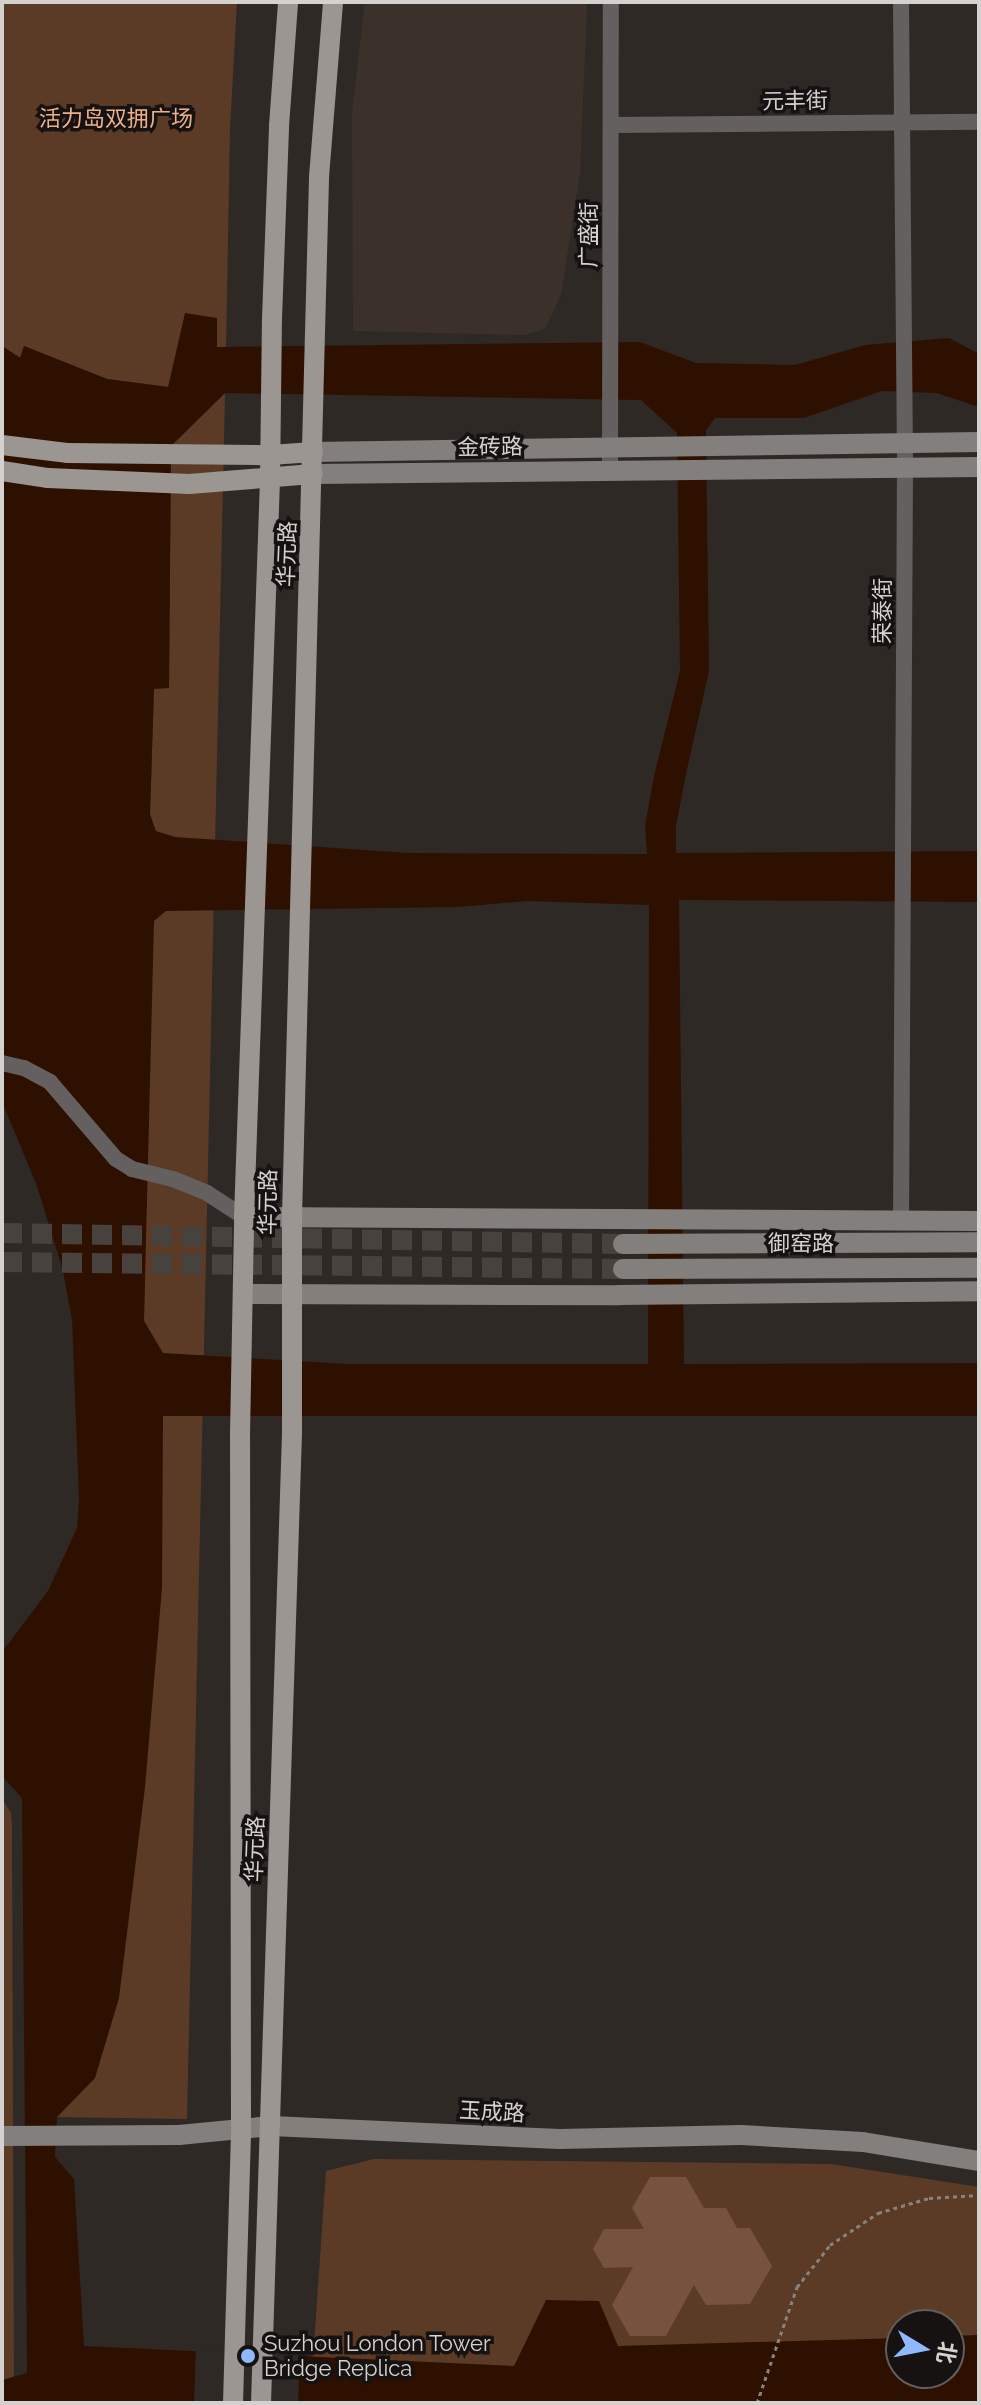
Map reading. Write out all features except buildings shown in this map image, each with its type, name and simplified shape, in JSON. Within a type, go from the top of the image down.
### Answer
[{"type":"main road","name":"华元路","points":[[233,2403],[241,2128],[240,1434],[244,1217],[270,480],[272,319],[279,126],[288,2]]},
{"type":"main road","name":"华元路","points":[[261,2403],[292,1434],[292,1217],[319,177],[333,2]]},
{"type":"main road","name":"金砖路","points":[[2,445],[67,453],[270,455],[313,452]]},
{"type":"main road","name":"金砖路","points":[[2,471],[48,478],[189,484],[270,480],[313,474]]},
{"type":"street","name":"广盛街","points":[[610,469],[611,2]]},
{"type":"street","name":"荣泰街","points":[[901,2],[905,467],[901,1220]]},
{"type":"street","name":"元丰街","points":[[611,125],[979,122]]},
{"type":"street","name":"金砖路","points":[[313,474],[662,470],[716,457],[904,443],[979,442]]},
{"type":"street","name":"金砖路","points":[[313,452],[664,448],[716,457],[905,467],[979,467]]},
{"type":"street","points":[[2,1063],[24,1068],[50,1082],[116,1159],[132,1169],[173,1179],[207,1193],[244,1217],[979,1221]]},
{"type":"street","name":"御窑路","points":[[623,1244],[979,1242]]},
{"type":"street","name":"御窑路","points":[[623,1269],[979,1268]]},
{"type":"street","points":[[244,1294],[979,1291]]},
{"type":"street","name":"玉成路","points":[[2,2136],[179,2135],[271,2126],[560,2139],[741,2135],[863,2142],[979,2161]]},
{"type":"path","points":[[757,2403],[797,2287],[830,2245],[878,2213],[929,2198],[979,2195]]},
{"type":"shaded area","points":[[365,2],[587,2],[580,173],[561,294],[545,329],[524,335],[353,331],[352,112]]},
{"type":"shaded area","points":[[185,313],[217,318],[217,347],[640,342],[696,363],[795,365],[865,345],[949,338],[979,354],[979,407],[936,393],[882,391],[804,418],[715,418],[706,430],[709,671],[676,826],[676,853],[979,851],[979,902],[679,900],[684,1364],[979,1363],[979,1416],[163,1416],[162,1588],[145,1787],[119,1998],[95,2078],[57,2117],[55,2157],[74,2179],[84,2346],[514,2366],[546,2300],[599,2301],[618,2346],[885,2338],[885,2389],[965,2389],[965,2335],[979,2335],[979,2403],[2,2403],[2,2380],[27,2373],[22,1798],[2,1776],[2,1652],[48,1591],[77,1528],[79,1499],[72,1320],[63,1271],[37,1186],[2,1102],[2,346],[20,358],[24,346],[107,379],[168,387]],"holes":[[[225,393],[641,400],[677,433],[680,671],[654,776],[645,826],[647,854],[409,853],[175,837],[156,831],[150,814],[154,689],[169,688],[171,446]],[[527,901],[649,905],[648,1364],[348,1364],[163,1353],[144,1321],[154,921],[166,911],[458,907]]]},
{"type":"green space","name":"活力岛双拥广场","points":[[2,2],[237,2],[230,129],[226,348],[216,347],[169,387],[107,379],[24,346],[21,358],[2,346]]},
{"type":"green space","points":[[225,393],[187,2119],[57,2117],[95,2078],[163,1354],[144,1321],[150,814],[154,688],[169,688],[171,446]]},
{"type":"green space","points":[[2,1799],[11,1813],[12,1826],[14,2392],[2,2394]]},
{"type":"green space","points":[[374,2159],[831,2164],[979,2187],[979,2403],[310,2403],[326,2171]]},
{"type":"pier","points":[[196,2348],[300,2352],[298,2403],[194,2403]]},
{"type":"tunnel","points":[[2,1233],[623,1244]]},
{"type":"tunnel","points":[[2,1262],[623,1269]]},
{"type":"place","name":"Suzhou London Tower Bridge Replica","points":[[248,2356]]}]
